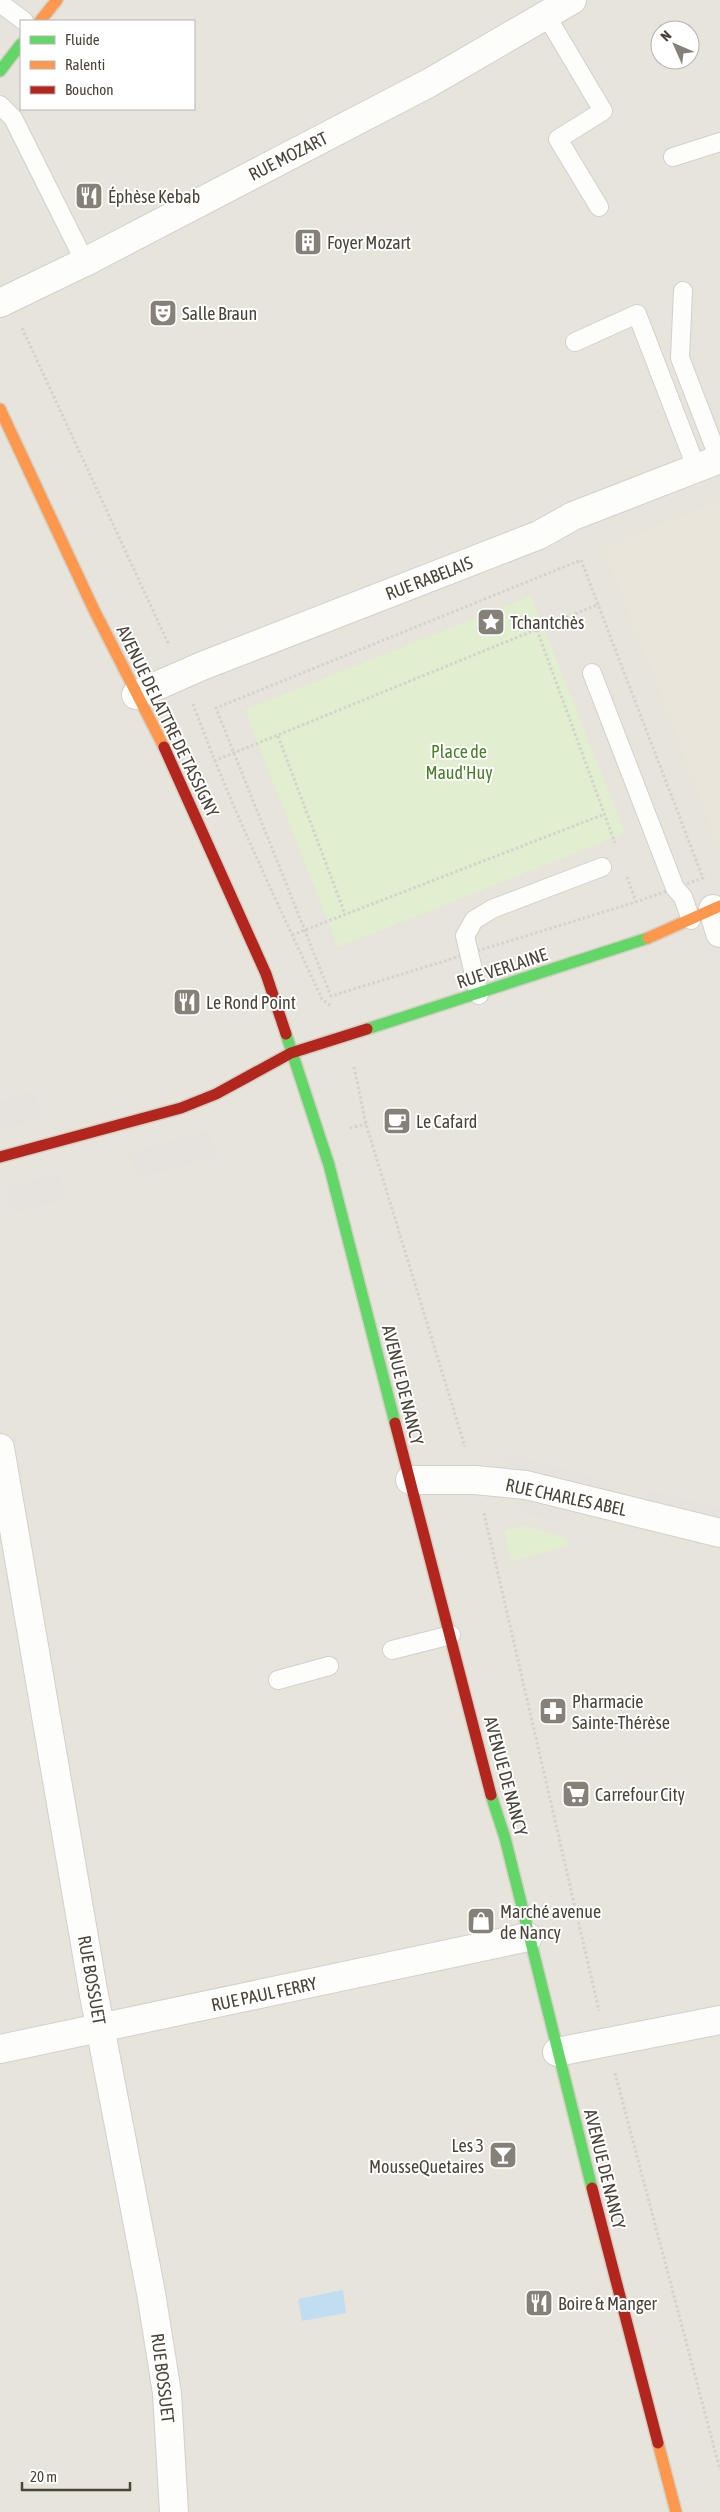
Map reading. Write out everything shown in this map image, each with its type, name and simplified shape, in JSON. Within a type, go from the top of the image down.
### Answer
[{"type":"main road","points":[[41,20],[57,0]]},
{"type":"main road","points":[[0,70],[20,45]]},
{"type":"main road","name":"AVENUE DE LATTRE DE TASSIGNY","points":[[0,409],[136,695],[165,749],[262,964],[292,1053]]},
{"type":"main road","name":"RUE VERLAINE","points":[[0,1156],[181,1108],[216,1094],[292,1053],[479,994],[711,917]]},
{"type":"main road","name":"AVENUE DE NANCY","points":[[292,1053],[326,1155],[489,1788],[505,1838],[557,2052],[676,2512]]},
{"type":"street","name":"RUE MOZART","points":[[0,303],[85,262],[429,83],[572,0]]},
{"type":"street","name":"RUE RABELAIS","points":[[136,695],[202,666],[539,535],[566,519],[712,462]]},
{"type":"street","name":"RUE BOSSUET","points":[[0,1448],[100,2028],[151,2293],[167,2393],[174,2512]]},
{"type":"street","name":"RUE CHARLES ABEL","points":[[410,1480],[475,1480],[526,1485],[720,1533]]},
{"type":"street","name":"RUE PAUL FERRY","points":[[0,2049],[528,1937]]},
{"type":"street","points":[[557,2052],[720,2020]]},
{"type":"lane","points":[[0,3],[23,20]]},
{"type":"lane","points":[[546,15],[603,112],[558,139],[599,207]]},
{"type":"lane","points":[[0,105],[13,118],[85,262]]},
{"type":"lane","points":[[674,157],[720,142]]},
{"type":"lane","points":[[683,291],[680,358],[712,462]]},
{"type":"lane","points":[[575,342],[637,314],[712,462]]},
{"type":"lane","points":[[592,673],[675,888],[682,897],[711,917]]},
{"type":"lane","points":[[479,994],[465,936],[474,920],[492,909],[602,867]]},
{"type":"lane","points":[[392,1650],[451,1635]]},
{"type":"lane","points":[[278,1680],[329,1666]]},
{"type":"path","points":[[581,560],[703,878],[636,902],[331,996],[234,754],[216,708],[581,560]]},
{"type":"path","points":[[214,761],[599,604]]},
{"type":"path","points":[[537,630],[617,849]]},
{"type":"path","points":[[278,736],[345,914]]},
{"type":"path","points":[[292,935],[605,814]]},
{"type":"path","points":[[626,875],[636,902]]},
{"type":"path","points":[[354,1066],[366,1124],[475,1480],[606,2042],[720,2470]]},
{"type":"shaded area","points":[[0,0],[720,0],[720,2512],[0,2512]]},
{"type":"shaded area","points":[[720,501],[720,851],[650,664],[648,664],[603,548]]},
{"type":"shaded area","points":[[34,1091],[42,1117],[0,1131],[0,1101]]},
{"type":"shaded area","points":[[209,1130],[216,1156],[136,1179],[129,1153]]},
{"type":"shaded area","points":[[59,1173],[67,1199],[12,1214],[5,1188]]},
{"type":"shaded area","points":[[512,1455],[611,1482],[607,1491],[498,1463]]},
{"type":"shaded area","points":[[649,1490],[720,1509],[720,1520],[646,1501]]},
{"type":"shaded area","points":[[515,1501],[572,1514],[559,1522],[521,1512]]},
{"type":"green space","name":"Place de Maud'Huy","points":[[531,596],[625,833],[338,947],[245,710]]},
{"type":"green space","points":[[524,1526],[567,1538],[568,1546],[511,1561],[505,1531]]},
{"type":"water","points":[[343,2290],[346,2313],[302,2321],[298,2299]]},
{"type":"traffic: fast","points":[[0,71],[20,45]]},
{"type":"traffic: fast","points":[[367,1029],[648,938]]},
{"type":"traffic: fast","points":[[286,1034],[329,1165],[395,1423]]},
{"type":"traffic: fast","points":[[491,1795],[505,1838],[592,2188]]},
{"type":"traffic: slow","points":[[41,20],[57,0]]},
{"type":"traffic: slow","points":[[0,409],[94,610],[164,747]]},
{"type":"traffic: slow","points":[[648,938],[720,906]]},
{"type":"traffic: slow","points":[[658,2443],[676,2512]]},
{"type":"traffic: jam","points":[[164,747],[266,974],[286,1034]]},
{"type":"traffic: jam","points":[[0,1157],[181,1108],[216,1094],[291,1053],[367,1029]]},
{"type":"traffic: jam","points":[[395,1423],[491,1795]]},
{"type":"traffic: jam","points":[[592,2188],[658,2443]]},
{"type":"place","name":"Éphèse Kebab","points":[[89,196]]},
{"type":"place","name":"Foyer Mozart","points":[[308,242]]},
{"type":"place","name":"Salle Braun","points":[[163,313]]},
{"type":"place","name":"Tchantchès","points":[[491,622]]},
{"type":"place","name":"Le Rond Point","points":[[187,1002]]},
{"type":"place","name":"Le Cafard","points":[[397,1121]]},
{"type":"place","name":"Pharmacie Sainte-Thérèse","points":[[553,1711]]},
{"type":"place","name":"Carrefour City","points":[[576,1794]]},
{"type":"place","name":"Marché avenue de Nancy","points":[[481,1921]]},
{"type":"place","name":"Les 3 MousseQuetaires","points":[[503,2155]]},
{"type":"place","name":"Boire & Manger","points":[[539,2303]]}]
